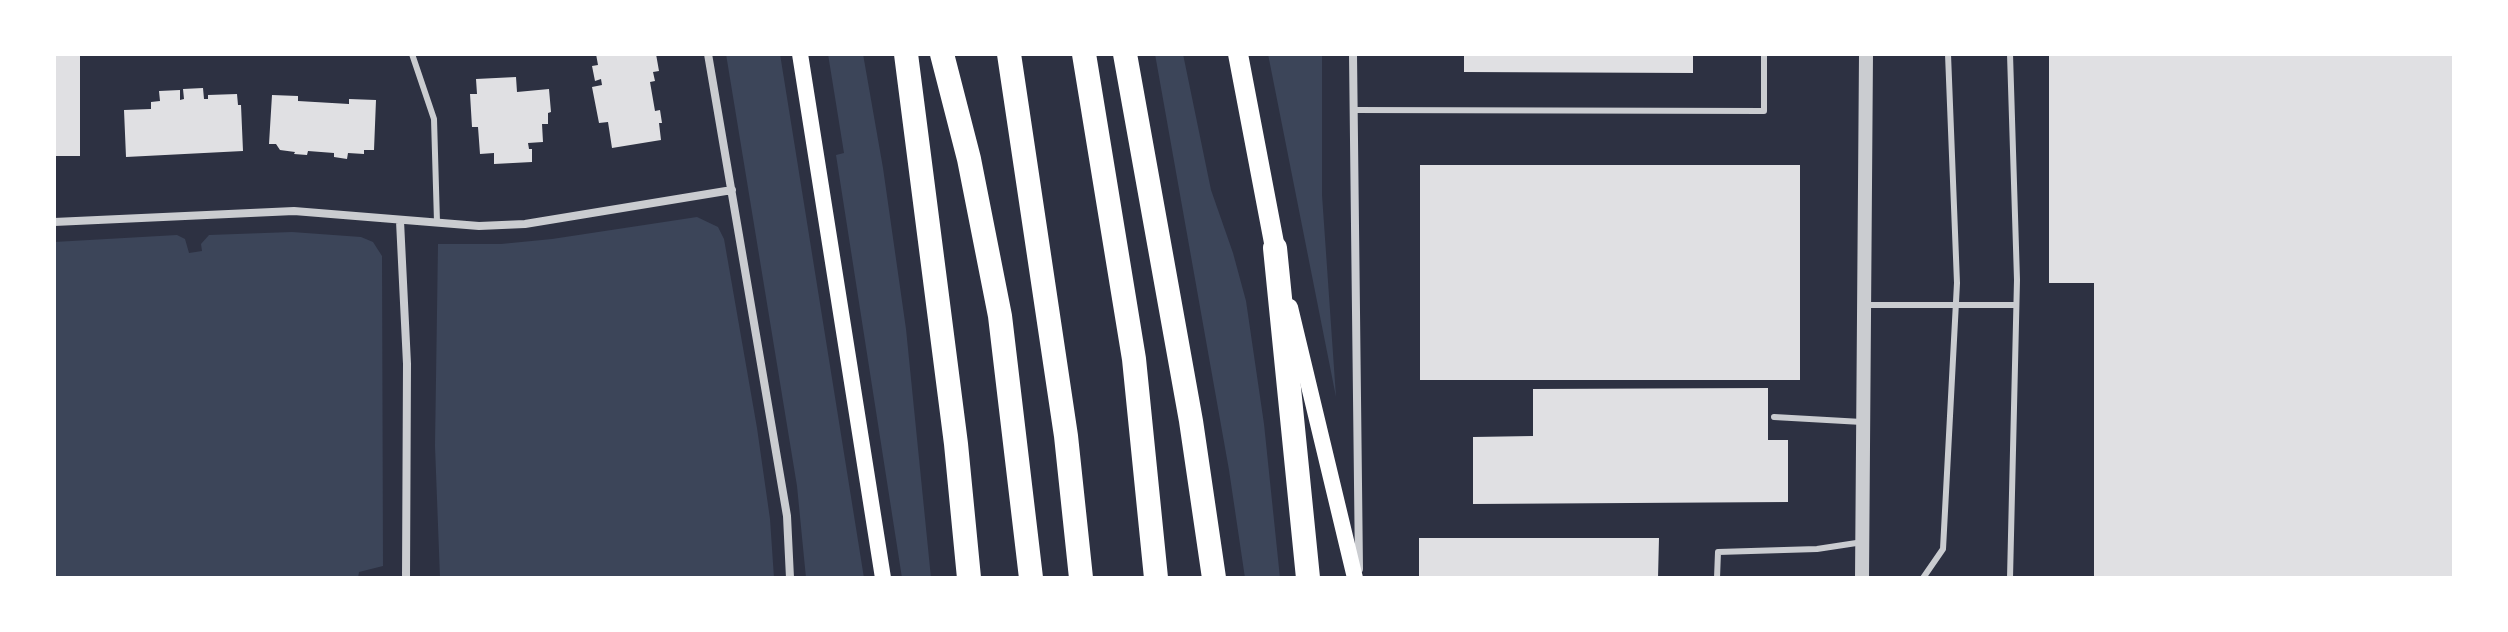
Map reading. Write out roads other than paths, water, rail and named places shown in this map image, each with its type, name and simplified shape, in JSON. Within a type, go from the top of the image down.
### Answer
[{"type":"highway","points":[[906,54],[954,428],[969,578]]},
{"type":"highway","points":[[942,54],[969,159],[1000,316],[1031,578]]},
{"type":"highway","points":[[1009,54],[1066,436],[1081,578]]},
{"type":"highway","points":[[1084,54],[1134,359],[1156,578]]},
{"type":"highway","points":[[1125,54],[1191,421],[1214,578]]},
{"type":"highway","points":[[1275,248],[1308,578]]},
{"type":"main road","points":[[800,54],[883,578]]},
{"type":"main road","points":[[1238,54],[1275,248],[1357,578]]},
{"type":"street","points":[[708,54],[787,516],[790,578]]},
{"type":"street","points":[[1353,54],[1357,578]]},
{"type":"street","points":[[1862,578],[1866,54]]},
{"type":"street","points":[[54,222],[294,211],[479,226],[525,224],[732,190]]},
{"type":"street","points":[[400,221],[407,364],[406,578]]},
{"type":"lane","points":[[412,54],[434,119],[437,222]]},
{"type":"lane","points":[[1354,110],[1764,111],[1764,54]]},
{"type":"lane","points":[[1923,578],[1943,549],[1957,283],[1948,54]]},
{"type":"lane","points":[[2010,54],[2016,305],[2010,578]]},
{"type":"lane","points":[[1866,305],[2016,305]]},
{"type":"lane","points":[[1774,417],[1864,422]]},
{"type":"lane","points":[[1717,578],[1718,552],[1817,549],[1863,542]]},
{"type":"lane","points":[[1862,578],[1871,578]]}]
